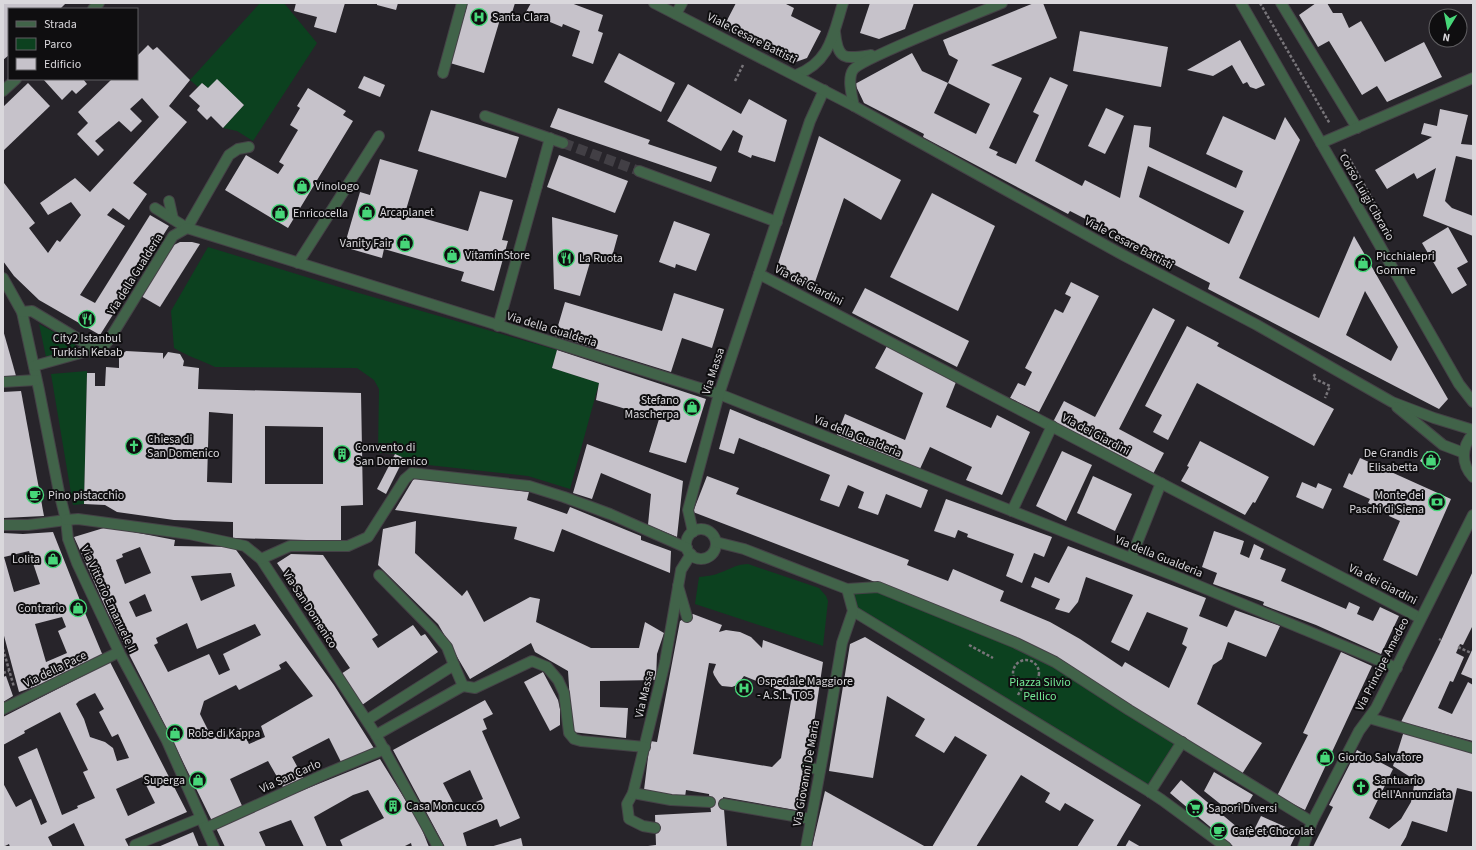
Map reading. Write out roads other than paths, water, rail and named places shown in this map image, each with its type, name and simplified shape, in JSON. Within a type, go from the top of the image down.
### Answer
[{"type":"street","points":[[443,73],[462,3]]},
{"type":"street","name":"Viale Cesare Battisti","points":[[654,3],[854,106],[1117,251],[1257,325],[1392,402],[1434,418],[1473,430]]},
{"type":"street","points":[[676,14],[682,3]]},
{"type":"street","points":[[796,75],[813,66],[823,57],[829,47],[843,3]]},
{"type":"street","points":[[854,106],[851,76],[853,69],[862,62],[1002,3]]},
{"type":"street","name":"Corso Luigi Cibrario","points":[[1241,3],[1459,384],[1473,402]]},
{"type":"street","points":[[1281,3],[1357,128]]},
{"type":"street","points":[[835,30],[837,49],[842,55],[848,57],[858,57],[883,53]]},
{"type":"street","points":[[1321,143],[1473,78]]},
{"type":"street","points":[[3,91],[15,80]]},
{"type":"street","name":"Via Massa","points":[[692,532],[688,510],[719,394],[810,121],[824,90]]},
{"type":"street","points":[[485,116],[563,143]]},
{"type":"street","points":[[298,263],[379,136]]},
{"type":"street","points":[[498,326],[550,138]]},
{"type":"street","points":[[155,208],[188,228],[229,154],[238,149],[249,147]]},
{"type":"street","points":[[639,171],[777,222]]},
{"type":"street","points":[[169,201],[173,219]]},
{"type":"street","name":"Via della Gualderia","points":[[34,366],[95,349],[101,349],[109,340],[173,236],[188,228],[719,394],[1131,558],[1397,668]]},
{"type":"street","name":"Via dei Giardini","points":[[759,274],[1420,618]]},
{"type":"street","name":"Via Vittorio Emanuele II","points":[[3,278],[22,312],[66,520],[68,539],[76,563],[118,652],[166,741],[214,847]]},
{"type":"street","points":[[22,312],[32,311],[95,349]]},
{"type":"street","points":[[3,382],[36,380]]},
{"type":"street","name":"Viale Cesare Battisti","points":[[1392,402],[1443,445],[1464,453]]},
{"type":"street","points":[[1012,511],[1052,426]]},
{"type":"street","points":[[1473,434],[1465,445],[1464,453],[1466,466],[1473,477]]},
{"type":"street","points":[[262,559],[290,546],[348,546],[368,537],[405,480],[412,472],[529,486],[564,496],[610,514],[689,551],[698,558],[708,558],[712,555],[715,550],[716,542],[714,536],[707,530],[702,529],[692,532],[687,539],[689,551]]},
{"type":"street","points":[[1131,558],[1160,483]]},
{"type":"street","name":"Via Principe Amedeo","points":[[1304,847],[1312,822],[1359,731],[1376,708],[1397,668],[1420,618],[1473,515]]},
{"type":"street","name":"Via San Domenico","points":[[3,524],[28,524],[78,519],[196,536],[245,546],[262,559],[367,720],[438,847]]},
{"type":"street","points":[[716,542],[744,548],[847,589],[878,588],[1016,643],[1055,662],[1129,710],[1312,822]]},
{"type":"street","name":"Via Massa","points":[[655,828],[643,826],[629,820],[627,804],[633,793],[645,747],[665,662],[681,570],[689,551]]},
{"type":"street","points":[[379,575],[432,629],[447,647],[463,686]]},
{"type":"street","points":[[678,586],[687,617]]},
{"type":"street","points":[[847,589],[853,611],[1150,792],[1226,847]]},
{"type":"street","name":"Via Giovanni De Maria","points":[[806,847],[842,642],[853,611]]},
{"type":"street","name":"Via della Pace","points":[[3,709],[118,652]]},
{"type":"street","points":[[376,735],[463,686],[475,688],[532,660],[547,667],[558,680],[564,693],[569,733],[574,739],[581,741],[645,747]]},
{"type":"street","points":[[367,720],[454,665]]},
{"type":"street","points":[[1369,718],[1473,748]]},
{"type":"street","points":[[1150,792],[1182,742]]},
{"type":"street","name":"Via San Carlo","points":[[206,828],[384,749]]},
{"type":"street","points":[[807,767],[820,770]]},
{"type":"street","points":[[633,793],[670,800],[710,802]]},
{"type":"street","points":[[724,804],[811,819]]},
{"type":"street","points":[[135,845],[201,818]]},
{"type":"tunnel","points":[[563,143],[639,171]]},
{"type":"place","name":"Santa Clara","points":[[479,17]]},
{"type":"place","name":"Vinologo","points":[[302,186]]},
{"type":"place","name":"Arcaplanet","points":[[367,212]]},
{"type":"place","name":"Enricocella","points":[[280,213]]},
{"type":"place","name":"Vanity Fair","points":[[405,243]]},
{"type":"place","name":"VitaminStore","points":[[452,255]]},
{"type":"place","name":"La Ruota","points":[[566,258]]},
{"type":"place","name":"Picchialepri Gomme","points":[[1363,263]]},
{"type":"place","name":"City2 Istanbul Turkish Kebab","points":[[87,319]]},
{"type":"place","name":"Stefano Mascherpa","points":[[692,407]]},
{"type":"place","name":"Chiesa di San Domenico","points":[[134,446]]},
{"type":"place","name":"Convento di San Domenico","points":[[342,454]]},
{"type":"place","name":"De Grandis Elisabetta","points":[[1431,460]]},
{"type":"place","name":"Pino pistacchio","points":[[35,495]]},
{"type":"place","name":"Monte dei Paschi di Siena","points":[[1437,502]]},
{"type":"place","name":"Lolita","points":[[53,559]]},
{"type":"place","name":"Contrario","points":[[78,608]]},
{"type":"place","name":"Ospedale Maggiore - A.S.L. TO5","points":[[744,688]]},
{"type":"place","name":"Robe di Kappa","points":[[175,733]]},
{"type":"place","name":"Giordo Salvatore","points":[[1325,757]]},
{"type":"place","name":"Superga","points":[[198,780]]},
{"type":"place","name":"Santuario dell'Annunziata","points":[[1361,787]]},
{"type":"place","name":"Casa Moncucco","points":[[393,806]]},
{"type":"place","name":"Sapori Diversi","points":[[1195,808]]},
{"type":"place","name":"Cafè et Chocolat","points":[[1219,831]]},
{"type":"park label","name":"Piazza Silvio Pellico","points":[[1040,689]]}]
